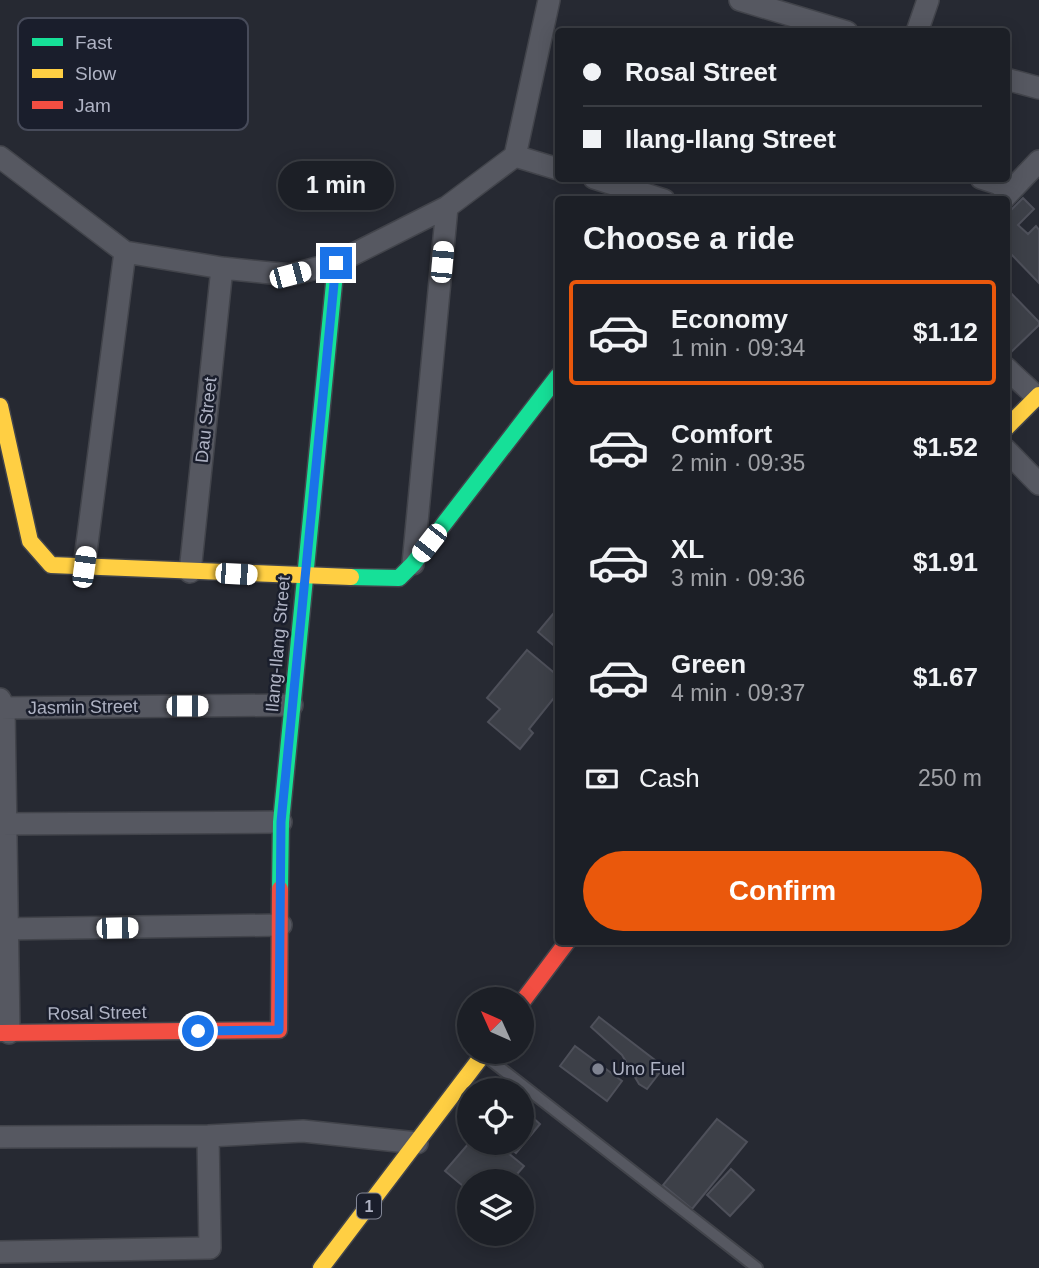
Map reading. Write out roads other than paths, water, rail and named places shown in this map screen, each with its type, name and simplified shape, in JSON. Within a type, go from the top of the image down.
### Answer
[{"type":"street","points":[[1,161],[125,251],[222,268],[290,275],[336,263],[447,207],[515,156],[549,51],[549,0]]},
{"type":"street","points":[[740,0],[834,28]]},
{"type":"street","points":[[918,28],[928,0]]},
{"type":"street","points":[[1010,80],[1039,88]]},
{"type":"street","points":[[515,156],[555,168]]},
{"type":"street","points":[[988,182],[1007,194],[1039,162]]},
{"type":"street","points":[[600,182],[616,192],[640,196]]},
{"type":"street","points":[[413,564],[447,207]]},
{"type":"street","points":[[84,567],[125,251]]},
{"type":"street","name":"Ilang-Ilang Street","points":[[279,1030],[281,822],[336,263]]},
{"type":"street","name":"Dau Street","points":[[190,572],[222,268]]},
{"type":"street","points":[[1010,372],[1038,396],[1010,424]]},
{"type":"street","points":[[0,406],[30,541],[51,565],[304,577],[399,578],[413,564],[555,380]]},
{"type":"street","points":[[1010,454],[1039,484]]},
{"type":"street","points":[[1,705],[5,1033]]},
{"type":"street","name":"Jasmin Street","points":[[1,705],[292,705]]},
{"type":"street","points":[[3,824],[281,822]]},
{"type":"street","points":[[4,929],[281,925]]},
{"type":"street","points":[[533,987],[565,945]]},
{"type":"street","name":"Rosal Street","points":[[5,1033],[279,1030]]},
{"type":"street","name":"1","points":[[321,1268],[476,1064]]},
{"type":"street","points":[[0,1137],[208,1136],[303,1131],[417,1143]]},
{"type":"street","points":[[0,1252],[210,1248],[208,1136]]},
{"type":"lane","points":[[498,1064],[757,1268]]},
{"type":"place","name":"Uno Fuel","points":[[598,1069]]}]
